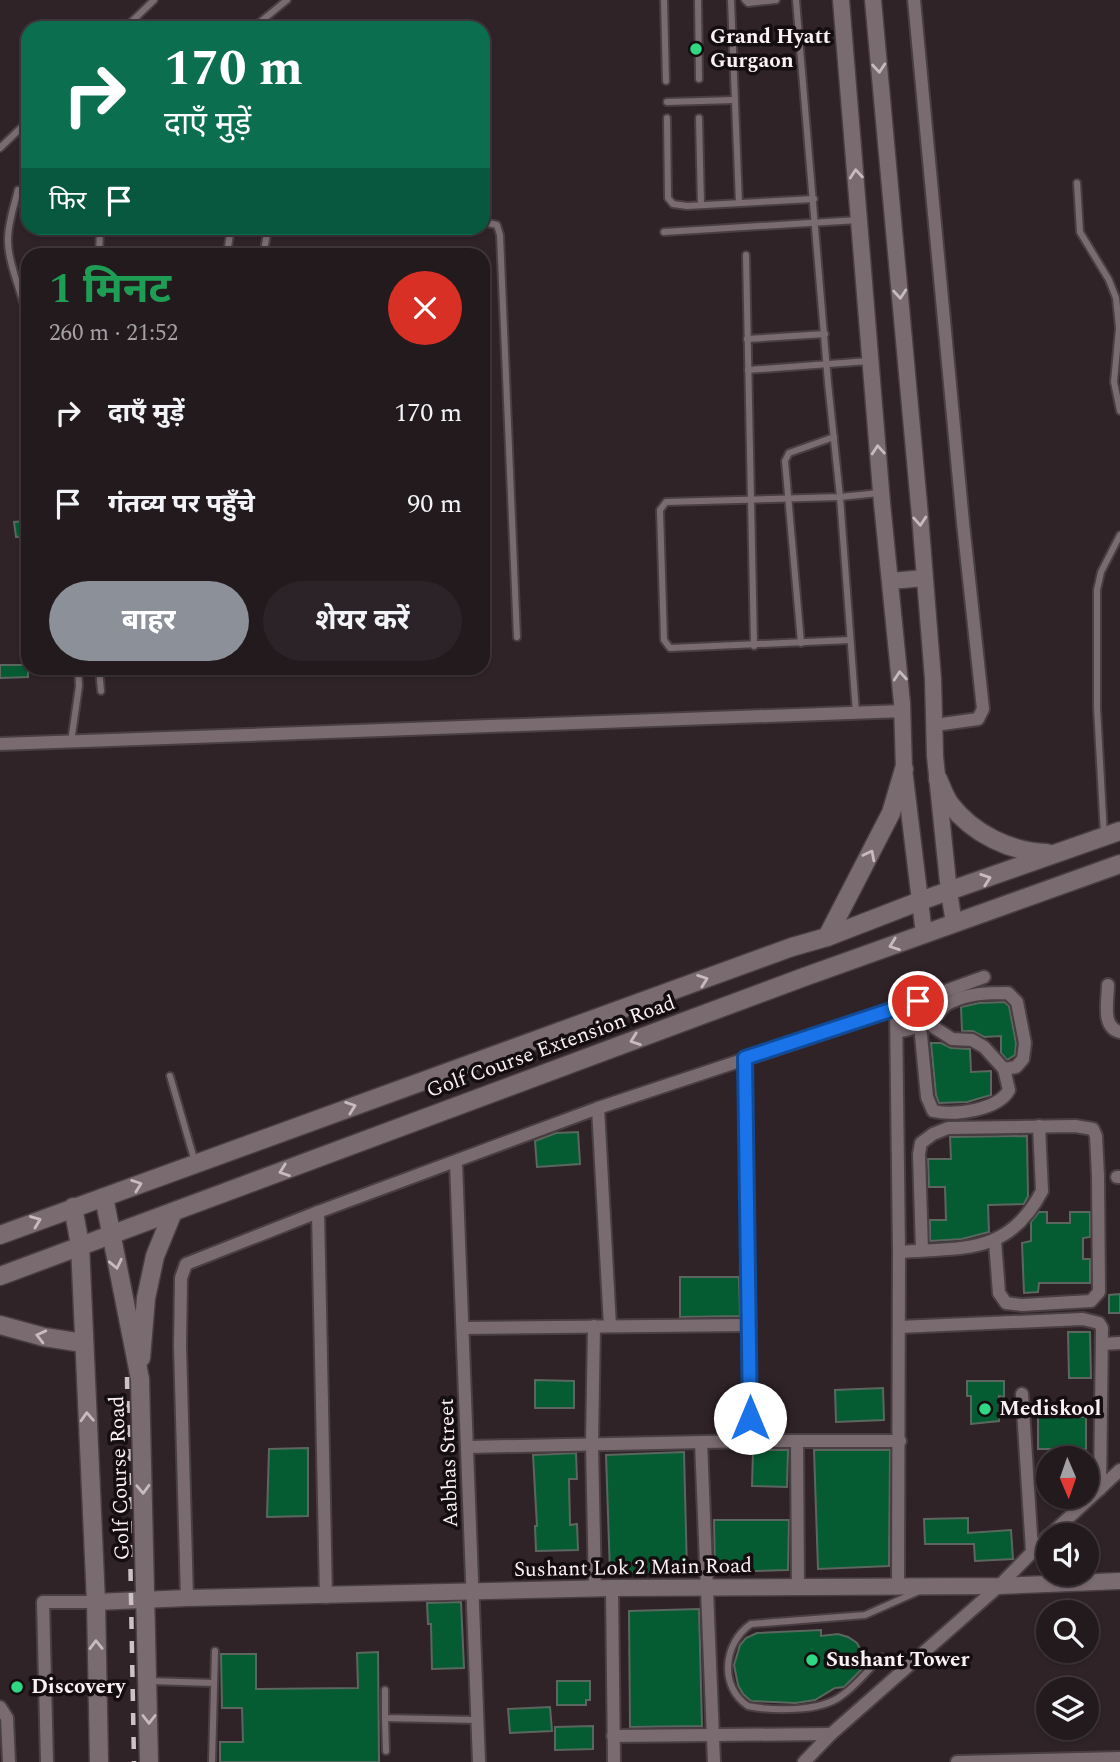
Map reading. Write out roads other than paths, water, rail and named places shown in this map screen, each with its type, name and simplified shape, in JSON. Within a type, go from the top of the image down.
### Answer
[{"type":"main road","points":[[827,937],[891,813],[904,769]]},
{"type":"main road","points":[[938,779],[949,803],[985,834],[1009,847],[1028,852],[1057,854]]},
{"type":"main road","name":"Golf Course Extension Road","points":[[0,1235],[792,947],[827,937],[920,901],[1112,834]]},
{"type":"main road","name":"Golf Course Extension Road","points":[[0,1276],[1120,864]]},
{"type":"main road","name":"Golf Course Road","points":[[104,1197],[140,1379],[149,1762]]},
{"type":"main road","name":"Golf Course Road","points":[[72,1207],[80,1245],[96,1602],[99,1762]]},
{"type":"main road","points":[[140,1379],[146,1298],[155,1256],[173,1212]]},
{"type":"main road","points":[[0,1325],[44,1338],[83,1343]]},
{"type":"street","points":[[841,0],[881,493],[902,711],[904,769],[924,934]]},
{"type":"street","points":[[873,0],[924,578],[938,779],[948,892],[954,923]]},
{"type":"street","points":[[914,0],[983,709],[978,719],[934,725]]},
{"type":"street","points":[[891,581],[924,578]]},
{"type":"street","points":[[0,744],[902,711]]},
{"type":"street","points":[[187,1598],[180,1346],[183,1270],[192,1260],[598,1108],[896,1009],[984,976]]},
{"type":"street","points":[[1108,985],[1108,1024],[1113,1030],[1120,1032]]},
{"type":"street","points":[[897,1032],[936,1017],[945,1005],[973,993],[1008,993],[1017,1002],[1025,1043],[1023,1059],[1016,1067],[1004,1069]]},
{"type":"street","points":[[896,1009],[900,1326],[898,1587]]},
{"type":"street","points":[[923,1023],[952,1039],[978,1043],[1004,1069],[1009,1090],[1004,1098],[989,1106],[944,1113],[933,1111],[927,1097],[923,1023]]},
{"type":"street","points":[[745,1058],[750,1441]]},
{"type":"street","points":[[598,1108],[610,1326]]},
{"type":"street","points":[[899,1252],[987,1244],[1011,1231],[1042,1191],[1039,1126]]},
{"type":"street","points":[[922,1250],[920,1143],[948,1128],[1039,1126],[1093,1129],[1096,1136],[1099,1292],[1091,1301],[1022,1305],[1006,1303],[999,1293],[995,1241]]},
{"type":"street","name":"Aabhas Street","points":[[456,1163],[479,1762]]},
{"type":"street","points":[[318,1212],[326,1597]]},
{"type":"street","points":[[900,1326],[1083,1319],[1099,1323],[1102,1328],[1100,1489]]},
{"type":"street","points":[[463,1328],[750,1325]]},
{"type":"street","points":[[594,1326],[592,1444],[595,1589]]},
{"type":"street","points":[[1102,1344],[1120,1343]]},
{"type":"street","points":[[1022,1394],[1032,1550]]},
{"type":"street","points":[[797,1441],[798,1587]]},
{"type":"street","points":[[468,1447],[900,1441]]},
{"type":"street","points":[[701,1442],[714,1762]]},
{"type":"street","points":[[1062,1523],[1120,1470]]},
{"type":"street","points":[[804,1762],[831,1734],[999,1586],[1036,1546]]},
{"type":"street","name":"Sushant Lok 2 Main Road","points":[[96,1602],[612,1588],[999,1586],[1120,1581]]},
{"type":"street","points":[[612,1588],[614,1762]]},
{"type":"street","points":[[47,1762],[44,1602],[96,1602]]},
{"type":"street","points":[[0,1707],[8,1718],[9,1762]]},
{"type":"street","points":[[613,1736],[831,1734]]},
{"type":"street","points":[[957,1762],[1120,1758]]},
{"type":"lane","points":[[132,21],[154,0]]},
{"type":"lane","points":[[262,21],[287,0]]},
{"type":"lane","points":[[664,0],[666,81]]},
{"type":"lane","points":[[698,0],[699,79]]},
{"type":"lane","points":[[731,0],[739,203]]},
{"type":"lane","points":[[745,0],[748,3],[776,0]]},
{"type":"lane","points":[[796,0],[856,713]]},
{"type":"lane","points":[[667,102],[734,100]]},
{"type":"lane","points":[[667,118],[668,198],[673,204],[678,206],[814,199]]},
{"type":"lane","points":[[699,118],[701,205]]},
{"type":"lane","points":[[0,148],[21,128]]},
{"type":"lane","points":[[1077,183],[1080,232],[1109,280],[1116,298],[1119,328],[1114,382],[1120,411]]},
{"type":"lane","points":[[18,190],[8,240],[10,257],[21,289]]},
{"type":"lane","points":[[664,232],[860,220]]},
{"type":"lane","points":[[490,224],[497,225],[500,235],[517,637]]},
{"type":"lane","points":[[746,255],[754,646]]},
{"type":"lane","points":[[747,340],[825,334]]},
{"type":"lane","points":[[748,370],[871,361]]},
{"type":"lane","points":[[801,643],[786,456],[834,437]]},
{"type":"lane","points":[[850,640],[754,646],[674,648],[665,645],[660,510],[666,502],[840,498],[881,493]]},
{"type":"lane","points":[[1112,834],[1097,708],[1097,590],[1101,572],[1120,535]]},
{"type":"lane","points":[[71,742],[78,675]]},
{"type":"lane","points":[[100,675],[101,691]]},
{"type":"lane","points":[[170,1076],[196,1164]]},
{"type":"lane","points":[[881,1657],[843,1695],[823,1705],[792,1709],[748,1706],[733,1692],[728,1679],[728,1663],[732,1650],[740,1634],[751,1624],[865,1615],[928,1586]]},
{"type":"lane","points":[[212,1762],[215,1651]]},
{"type":"lane","points":[[148,1681],[214,1683]]},
{"type":"lane","points":[[384,1690],[386,1751]]},
{"type":"lane","points":[[385,1718],[477,1720]]},
{"type":"railway","points":[[127,1377],[134,1762]]},
{"type":"place","name":"Grand Hyatt Gurgaon","points":[[696,49]]},
{"type":"place","name":"Mediskool","points":[[985,1409]]},
{"type":"place","name":"Sushant Tower","points":[[812,1660]]},
{"type":"place","name":"Discovery","points":[[17,1687]]}]
